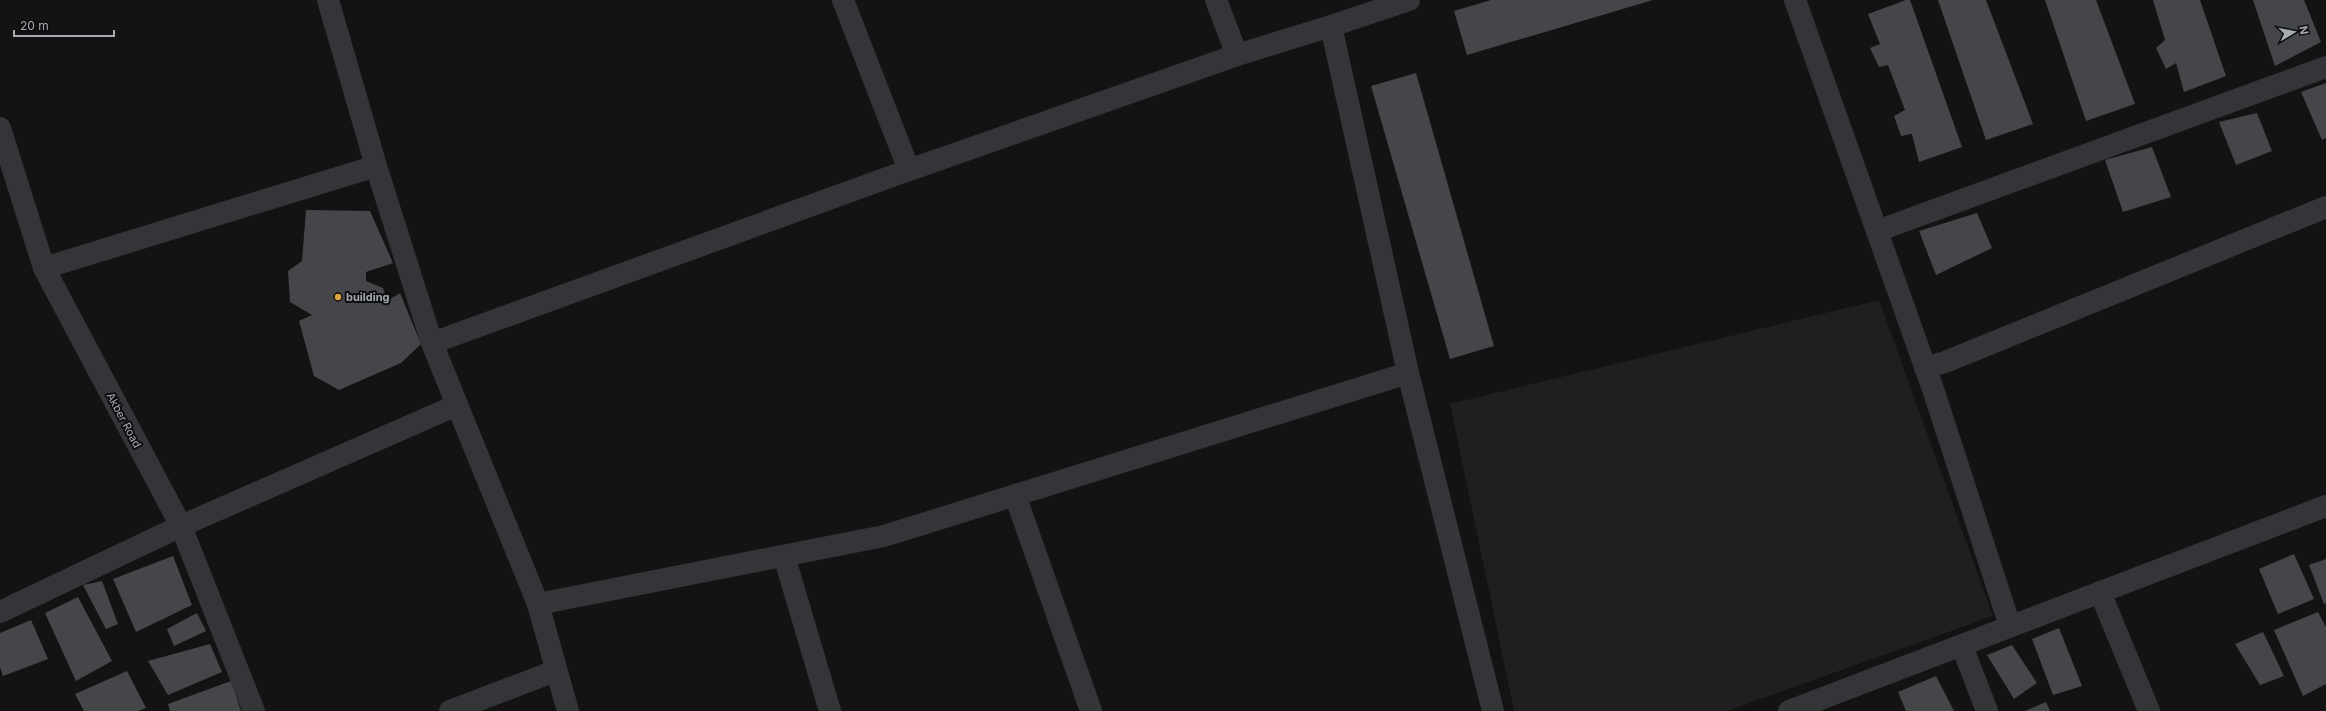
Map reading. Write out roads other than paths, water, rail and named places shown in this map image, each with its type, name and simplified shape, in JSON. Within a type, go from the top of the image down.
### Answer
[{"type":"street","points":[[328,0],[376,166],[432,343],[538,604],[555,671],[568,711]]},
{"type":"street","points":[[843,0],[909,170]]},
{"type":"street","points":[[1216,0],[1236,55]]},
{"type":"street","points":[[432,343],[909,170],[1236,55],[1409,0]]},
{"type":"street","points":[[1795,0],[1925,368],[2010,626]]},
{"type":"street","points":[[1331,26],[1408,373],[1493,711]]},
{"type":"street","points":[[1877,231],[2326,67]]},
{"type":"street","name":"Akber Road","points":[[0,128],[44,268],[181,526],[254,711]]},
{"type":"street","points":[[44,268],[376,166]]},
{"type":"street","points":[[1925,368],[1945,362],[2326,207]]},
{"type":"street","points":[[538,604],[884,536],[1408,373]]},
{"type":"street","points":[[0,612],[181,526],[457,405]]},
{"type":"street","points":[[1015,495],[1091,711]]},
{"type":"street","points":[[1788,711],[1813,707],[2010,626],[2326,506]]},
{"type":"street","points":[[784,556],[830,711]]},
{"type":"street","points":[[2100,592],[2148,711]]},
{"type":"street","points":[[1962,646],[1987,711]]},
{"type":"street","points":[[450,711],[555,671]]},
{"type":"place","name":"building","points":[[338,297]]}]
